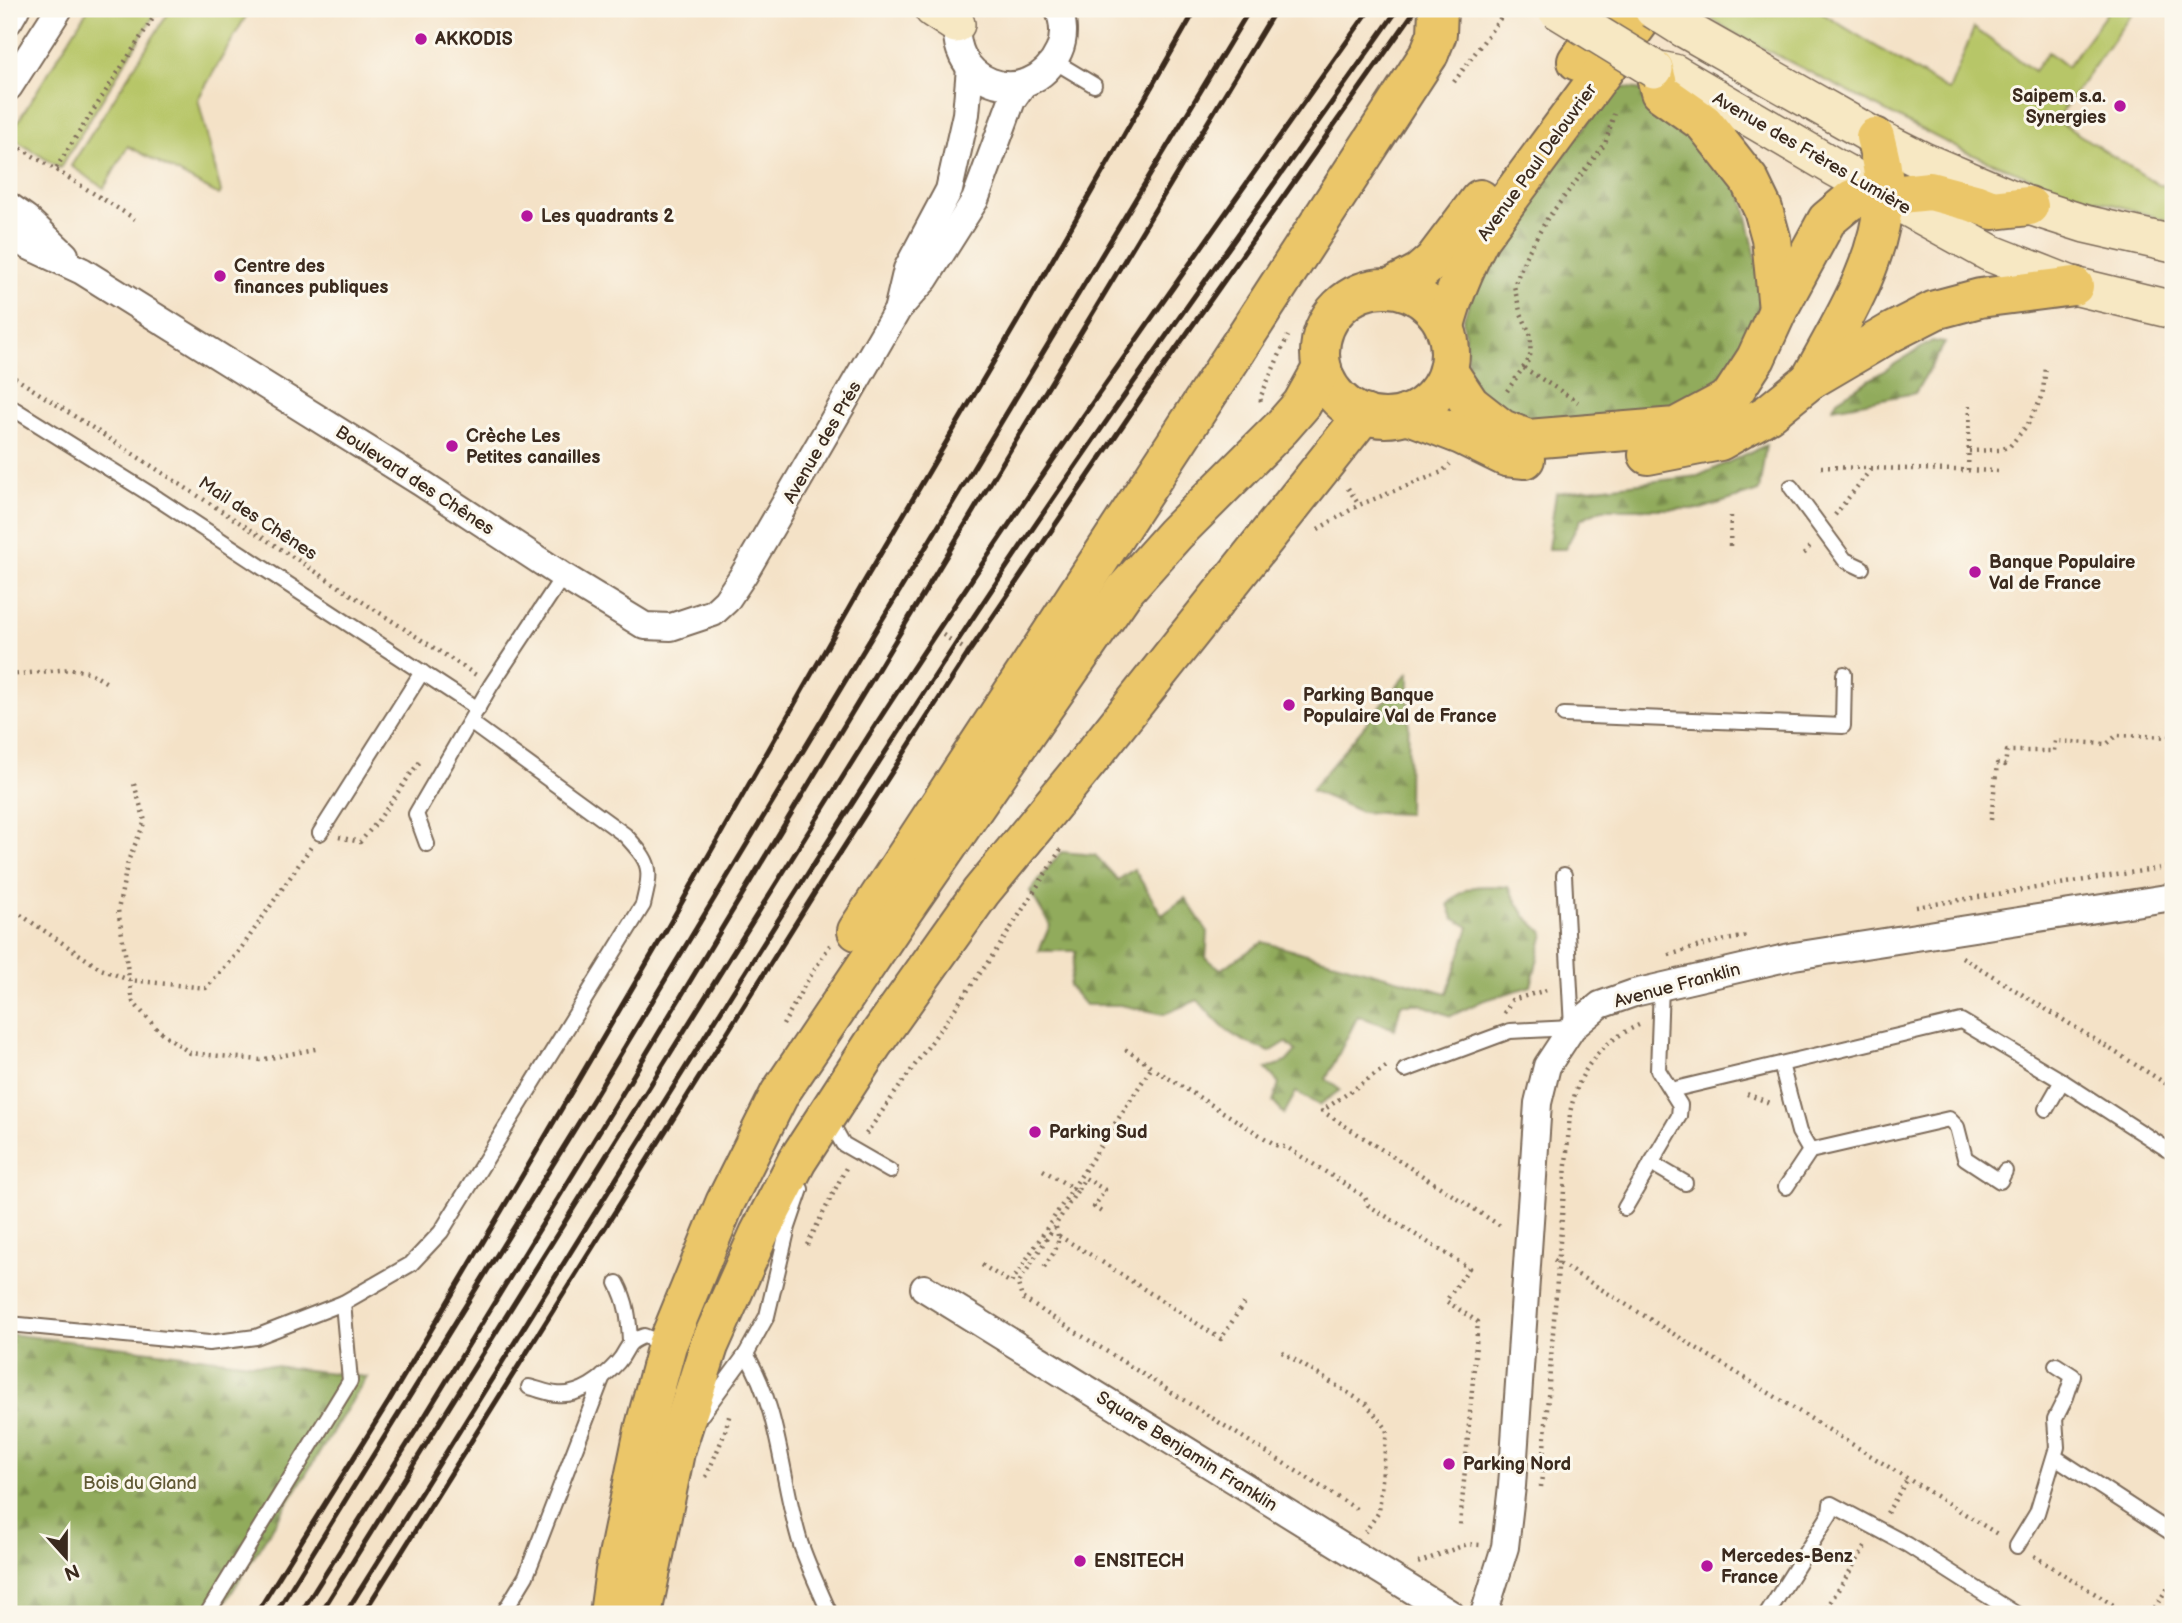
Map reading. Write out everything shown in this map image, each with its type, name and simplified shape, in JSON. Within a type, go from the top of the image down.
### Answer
[{"type":"main road","points":[[780,1093],[812,1000],[1429,54],[1437,34],[1438,9]]},
{"type":"main road","name":"Avenue des Frères Lumière","points":[[1556,9],[1654,69],[1674,73],[1990,253],[2074,286],[2173,310]]},
{"type":"main road","name":"Avenue Paul Delouvrier","points":[[1392,287],[1419,273],[1434,260],[1614,9]]},
{"type":"main road","points":[[1662,15],[1875,137],[1923,161],[2029,205],[2085,223],[2173,244]]},
{"type":"main road","name":"Avenue Paul Delouvrier","points":[[1445,326],[1453,294],[1480,238],[1662,15]]},
{"type":"main road","points":[[1654,69],[1660,92],[1704,123],[1749,180],[1763,209],[1771,238],[1778,310]]},
{"type":"main road","points":[[1810,380],[1859,288],[1877,239],[1884,195],[1883,166],[1875,137]]},
{"type":"main road","points":[[1448,371],[1470,404],[1502,429],[1528,439],[1676,427],[1730,398],[1756,358],[1778,310],[1827,220],[1852,200],[1930,191],[1993,210],[2029,205]]},
{"type":"main road","points":[[1407,414],[1461,435],[1506,457],[1529,459],[1653,455],[1720,441],[1768,414],[1810,380],[1935,310],[1980,298],[2074,286]]},
{"type":"main road","name":"Avenue des Frères Lumière","points":[[2074,286],[2145,286],[2173,290]]},
{"type":"main road","points":[[1392,287],[1408,291],[1423,299],[1436,311],[1445,326],[1451,355],[1448,371],[1440,389],[1425,404],[1407,414],[1386,418],[1364,414],[1337,397],[1327,383],[1322,368],[1322,337],[1336,310],[1352,296],[1371,289],[1392,287]]},
{"type":"main road","points":[[609,1614],[615,1571],[644,1430],[667,1345],[725,1203],[780,1093],[1125,590],[1175,534],[1281,428],[1302,404],[1322,368]]},
{"type":"main road","points":[[642,1614],[675,1452],[709,1346],[759,1234],[797,1161],[873,1044],[981,892],[1103,744],[1364,414]]},
{"type":"street","points":[[9,21],[16,9]]},
{"type":"street","points":[[9,88],[59,9]]},
{"type":"street","points":[[1054,61],[1061,46],[1061,10]]},
{"type":"street","name":"Avenue des Prés","points":[[898,309],[907,268],[949,190],[967,114],[970,68],[958,48],[950,14]]},
{"type":"street","name":"Avenue des Prés","points":[[744,574],[898,309],[925,279],[975,200],[1012,100],[1024,83],[1036,79],[1054,61]]},
{"type":"street","points":[[970,68],[995,83],[1024,83]]},
{"type":"street","name":"Boulevard des Chênes","points":[[9,206],[26,218],[82,271]]},
{"type":"street","name":"Boulevard des Chênes","points":[[12,242],[82,271],[645,626],[671,627],[713,613],[726,601],[744,574]]},
{"type":"street","name":"Avenue Franklin","points":[[1484,1614],[1505,1547],[1512,1486],[1538,1102],[1547,1066],[1572,1028],[1600,1005],[1661,986],[1794,956],[2173,897]]},
{"type":"street","name":"Square Benjamin Franklin","points":[[924,1287],[1451,1614]]},
{"type":"lane","points":[[1054,61],[1094,85]]},
{"type":"lane","points":[[9,406],[179,513],[422,673],[625,835],[642,853],[650,875],[643,905],[441,1232],[411,1264],[343,1303],[256,1337],[209,1343],[9,1324]]},
{"type":"lane","points":[[1791,487],[1845,560],[1862,568]]},
{"type":"lane","points":[[427,844],[416,814],[491,685],[562,576]]},
{"type":"lane","points":[[320,833],[422,673]]},
{"type":"lane","points":[[1564,715],[1843,726],[1844,674]]},
{"type":"lane","points":[[1405,1070],[1510,1031],[1572,1028],[1564,874]]},
{"type":"lane","points":[[1625,1208],[1679,1116],[1680,1105],[1658,1070],[1661,986]]},
{"type":"lane","points":[[1671,1090],[1961,1021],[2062,1081],[2173,1153]]},
{"type":"lane","points":[[1781,1064],[1799,1132],[1810,1151]]},
{"type":"lane","points":[[2046,1109],[2062,1081]]},
{"type":"lane","points":[[826,1115],[843,1144],[890,1171]]},
{"type":"lane","points":[[675,1452],[746,1354],[767,1317],[788,1227],[826,1115]]},
{"type":"lane","points":[[1787,1187],[1810,1151],[1949,1119],[1957,1127],[1965,1158],[2000,1181],[2005,1171]]},
{"type":"lane","points":[[1651,1163],[1685,1183]]},
{"type":"lane","points":[[529,1387],[556,1395],[570,1394],[584,1389],[603,1376],[618,1361],[630,1341],[629,1317],[624,1296],[617,1283]]},
{"type":"lane","points":[[207,1614],[350,1381],[343,1303]]},
{"type":"lane","points":[[630,1341],[644,1336],[667,1345]]},
{"type":"lane","points":[[746,1354],[756,1370],[769,1404],[801,1544],[830,1614]]},
{"type":"lane","points":[[2017,1546],[2037,1513],[2057,1447],[2055,1419],[2073,1376],[2056,1365]]},
{"type":"lane","points":[[503,1614],[526,1576],[603,1376]]},
{"type":"lane","points":[[2055,1457],[2173,1534]]},
{"type":"lane","points":[[1767,1614],[1830,1514],[1831,1504],[1908,1545],[2015,1614]]},
{"type":"path","points":[[56,168],[159,9]]},
{"type":"path","points":[[1504,394],[1530,358],[1531,336],[1520,311],[1514,286],[1526,256],[1546,219],[1605,144],[1617,105]]},
{"type":"path","points":[[9,141],[135,219]]},
{"type":"path","points":[[9,168],[21,148]]},
{"type":"path","points":[[1969,450],[2000,450],[2010,446],[2028,424],[2042,397],[2046,368]]},
{"type":"path","name":"Mail des Chênes","points":[[9,374],[491,685]]},
{"type":"path","points":[[1968,470],[1970,406]]},
{"type":"path","points":[[1311,536],[1321,526],[1359,505],[1442,472],[1452,462]]},
{"type":"path","points":[[1821,467],[2002,471]]},
{"type":"path","points":[[1730,546],[1731,516]]},
{"type":"path","points":[[937,631],[969,652]]},
{"type":"path","points":[[9,675],[71,669],[89,672],[107,683]]},
{"type":"path","points":[[1991,820],[1997,764],[2005,765],[2007,751],[2054,751],[2056,741],[2107,744],[2116,735],[2173,737]]},
{"type":"path","points":[[9,907],[101,969],[129,980],[206,988],[238,953],[320,833],[360,842],[416,765],[427,756]]},
{"type":"path","points":[[134,784],[145,821],[128,861],[118,910],[132,1002],[158,1030],[190,1053],[260,1060],[320,1048]]},
{"type":"path","points":[[802,1255],[855,1150],[1000,945],[1065,844]]},
{"type":"path","points":[[1944,902],[1954,953],[2173,1088]]},
{"type":"path","points":[[1541,1493],[1570,1113],[1575,1088],[1603,1047],[1621,1033],[1660,1019]]},
{"type":"path","points":[[1122,1047],[1152,1067],[1018,1283],[1022,1298],[1358,1510]]},
{"type":"path","points":[[1157,1071],[1276,1145],[1288,1148],[1365,1196],[1368,1205],[1469,1268],[1446,1301],[1478,1322],[1460,1525]]},
{"type":"path","points":[[1043,1170],[1075,1190]]},
{"type":"path","points":[[982,1265],[1011,1283],[1085,1178],[1105,1190],[1094,1207],[1103,1213]]},
{"type":"path","points":[[1044,1267],[1057,1248],[1059,1236],[1055,1225]]},
{"type":"path","points":[[1059,1236],[1096,1258]]},
{"type":"path","points":[[1527,1243],[2128,1614]]},
{"type":"path","points":[[1102,1262],[1221,1339],[1244,1303]]},
{"type":"path","points":[[1282,1352],[1366,1404],[1387,1429],[1379,1512],[1364,1533]]},
{"type":"path","points":[[704,1486],[731,1410]]},
{"type":"path","points":[[1823,1614],[1908,1478]]},
{"type":"path","points":[[1356,1528],[1374,1539]]},
{"type":"path","points":[[1409,1560],[1417,1563],[1467,1544],[1505,1547]]},
{"type":"path","points":[[2151,1614],[2173,1579]]},
{"type":"green space","points":[[88,9],[158,9],[60,168],[9,136]]},
{"type":"green space","points":[[171,9],[250,9],[198,99],[221,192],[219,195],[128,146],[104,188],[71,166]]},
{"type":"green space","points":[[1697,9],[1815,9],[1949,91],[1974,28],[2034,71],[2048,52],[2067,67],[2110,9],[2135,9],[2056,120],[2159,185],[2173,186],[2173,222],[2057,188],[1963,151],[1732,32]]},
{"type":"green space","points":[[1615,86],[1643,90],[1714,149],[1742,193],[1763,291],[1753,342],[1700,404],[1546,429],[1482,401],[1469,374],[1463,320],[1480,270]]},
{"type":"green space","points":[[1932,341],[1945,343],[1915,393],[1833,408],[1837,400]]},
{"type":"green space","points":[[1766,445],[1759,491],[1701,509],[1602,509],[1581,519],[1565,549],[1548,549],[1556,493],[1698,476]]},
{"type":"green space","points":[[1409,672],[1408,814],[1361,812],[1311,790]]},
{"type":"green space","points":[[1061,852],[1095,855],[1118,880],[1134,869],[1162,915],[1185,898],[1208,932],[1206,958],[1221,969],[1263,942],[1447,993],[1469,927],[1453,918],[1448,904],[1462,892],[1475,887],[1508,887],[1525,916],[1544,933],[1531,986],[1482,1001],[1451,1016],[1420,1004],[1401,1004],[1395,1029],[1358,1016],[1326,1079],[1340,1090],[1319,1105],[1296,1092],[1284,1114],[1273,1102],[1279,1083],[1266,1069],[1286,1062],[1296,1051],[1286,1042],[1270,1052],[1237,1038],[1198,1000],[1164,1014],[1120,1005],[1085,1005],[1069,986],[1076,951],[1039,951],[1050,925],[1030,891]]},
{"type":"green space","name":"Bois du Gland","points":[[9,1334],[367,1377],[218,1614],[9,1614]]},
{"type":"railway","points":[[256,1614],[389,1401],[528,1166],[1196,9]]},
{"type":"railway","points":[[275,1614],[597,1093],[1250,9]]},
{"type":"railway","points":[[300,1614],[616,1104],[1276,9]]},
{"type":"railway","points":[[320,1614],[929,643],[1053,460],[1370,9]]},
{"type":"railway","points":[[345,1614],[725,1005],[957,642],[1119,403],[1398,9]]},
{"type":"railway","points":[[363,1614],[829,870],[969,652],[1142,397],[1416,9]]},
{"type":"place","name":"AKKODIS","points":[[421,39]]},
{"type":"place","name":"Saipem s.a. Synergies","points":[[2120,106]]},
{"type":"place","name":"Les quadrants 2","points":[[527,216]]},
{"type":"place","name":"Centre des finances publiques","points":[[220,276]]},
{"type":"place","name":"Crèche Les Petites canailles","points":[[452,446]]},
{"type":"place","name":"Banque Populaire Val de France","points":[[1975,572]]},
{"type":"place","name":"Parking Banque Populaire Val de France","points":[[1289,705]]},
{"type":"place","name":"Parking Sud","points":[[1035,1132]]},
{"type":"place","name":"Parking Nord","points":[[1449,1464]]},
{"type":"place","name":"ENSITECH","points":[[1080,1561]]},
{"type":"place","name":"Mercedes-Benz France","points":[[1707,1566]]}]
